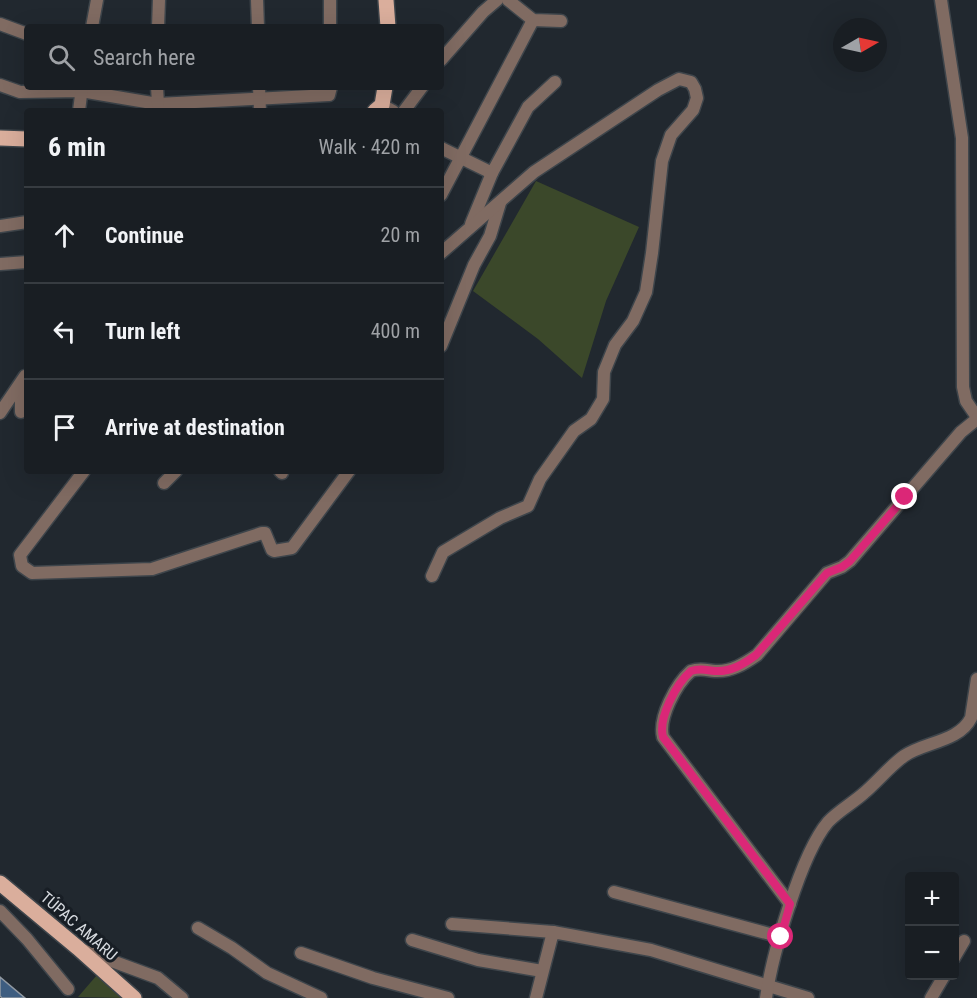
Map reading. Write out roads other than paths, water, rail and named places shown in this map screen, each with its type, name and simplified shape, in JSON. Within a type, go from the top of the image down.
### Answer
[{"type":"main road","points":[[386,0],[388,24]]},
{"type":"main road","points":[[383,108],[385,90]]},
{"type":"main road","points":[[0,138],[24,139]]},
{"type":"main road","name":"TÚPAC AMARU","points":[[0,884],[134,998]]},
{"type":"street","points":[[93,24],[97,0]]},
{"type":"street","points":[[158,24],[159,0]]},
{"type":"street","points":[[257,0],[258,24]]},
{"type":"street","points":[[330,0],[330,24]]},
{"type":"street","points":[[444,57],[483,12],[497,0]]},
{"type":"street","points":[[507,0],[533,20],[561,21]]},
{"type":"street","points":[[790,904],[663,737],[662,732],[667,707],[691,671],[701,668],[727,670],[746,663],[756,655],[827,573],[850,561],[961,432],[977,418],[966,401],[963,387],[962,138],[941,0]]},
{"type":"street","points":[[444,189],[533,20]]},
{"type":"street","points":[[0,24],[24,33]]},
{"type":"street","points":[[432,576],[443,552],[501,518],[528,506],[540,479],[574,431],[591,418],[603,399],[604,372],[615,345],[633,321],[646,292],[662,161],[671,135],[693,110],[697,98],[691,82],[679,79],[672,82],[534,172],[444,250]]},
{"type":"street","points":[[469,228],[492,173],[528,107],[555,82]]},
{"type":"street","points":[[0,85],[20,92],[61,90]]},
{"type":"street","points":[[79,108],[81,90]]},
{"type":"street","points":[[86,90],[158,104],[329,95],[331,90]]},
{"type":"street","points":[[158,90],[158,104]]},
{"type":"street","points":[[406,108],[420,90]]},
{"type":"street","points":[[444,149],[492,173]]},
{"type":"street","points":[[444,339],[474,265],[490,236],[500,202]]},
{"type":"street","points":[[0,226],[24,222]]},
{"type":"street","points":[[0,264],[24,262]]},
{"type":"street","points":[[0,413],[24,377]]},
{"type":"street","points":[[21,412],[21,392],[24,381]]},
{"type":"street","points":[[82,474],[20,555],[22,566],[32,573],[152,569],[262,532],[265,533],[272,550],[292,548],[347,474]]},
{"type":"street","points":[[164,483],[173,474]]},
{"type":"street","points":[[766,998],[790,904],[812,849],[828,822],[905,756],[955,734],[968,724],[977,679]]},
{"type":"street","points":[[614,892],[781,937]]},
{"type":"street","points":[[0,911],[27,939],[68,989]]},
{"type":"street","points":[[452,924],[553,932],[651,950],[808,998]]},
{"type":"street","points":[[198,928],[232,948],[267,973],[321,998]]},
{"type":"street","points":[[536,998],[553,932]]},
{"type":"street","points":[[412,940],[478,960],[542,971]]},
{"type":"street","points":[[959,949],[964,941]]},
{"type":"street","points":[[78,948],[158,978],[182,998]]},
{"type":"street","points":[[301,953],[401,992],[448,998]]},
{"type":"street","points":[[931,998],[941,980]]}]
